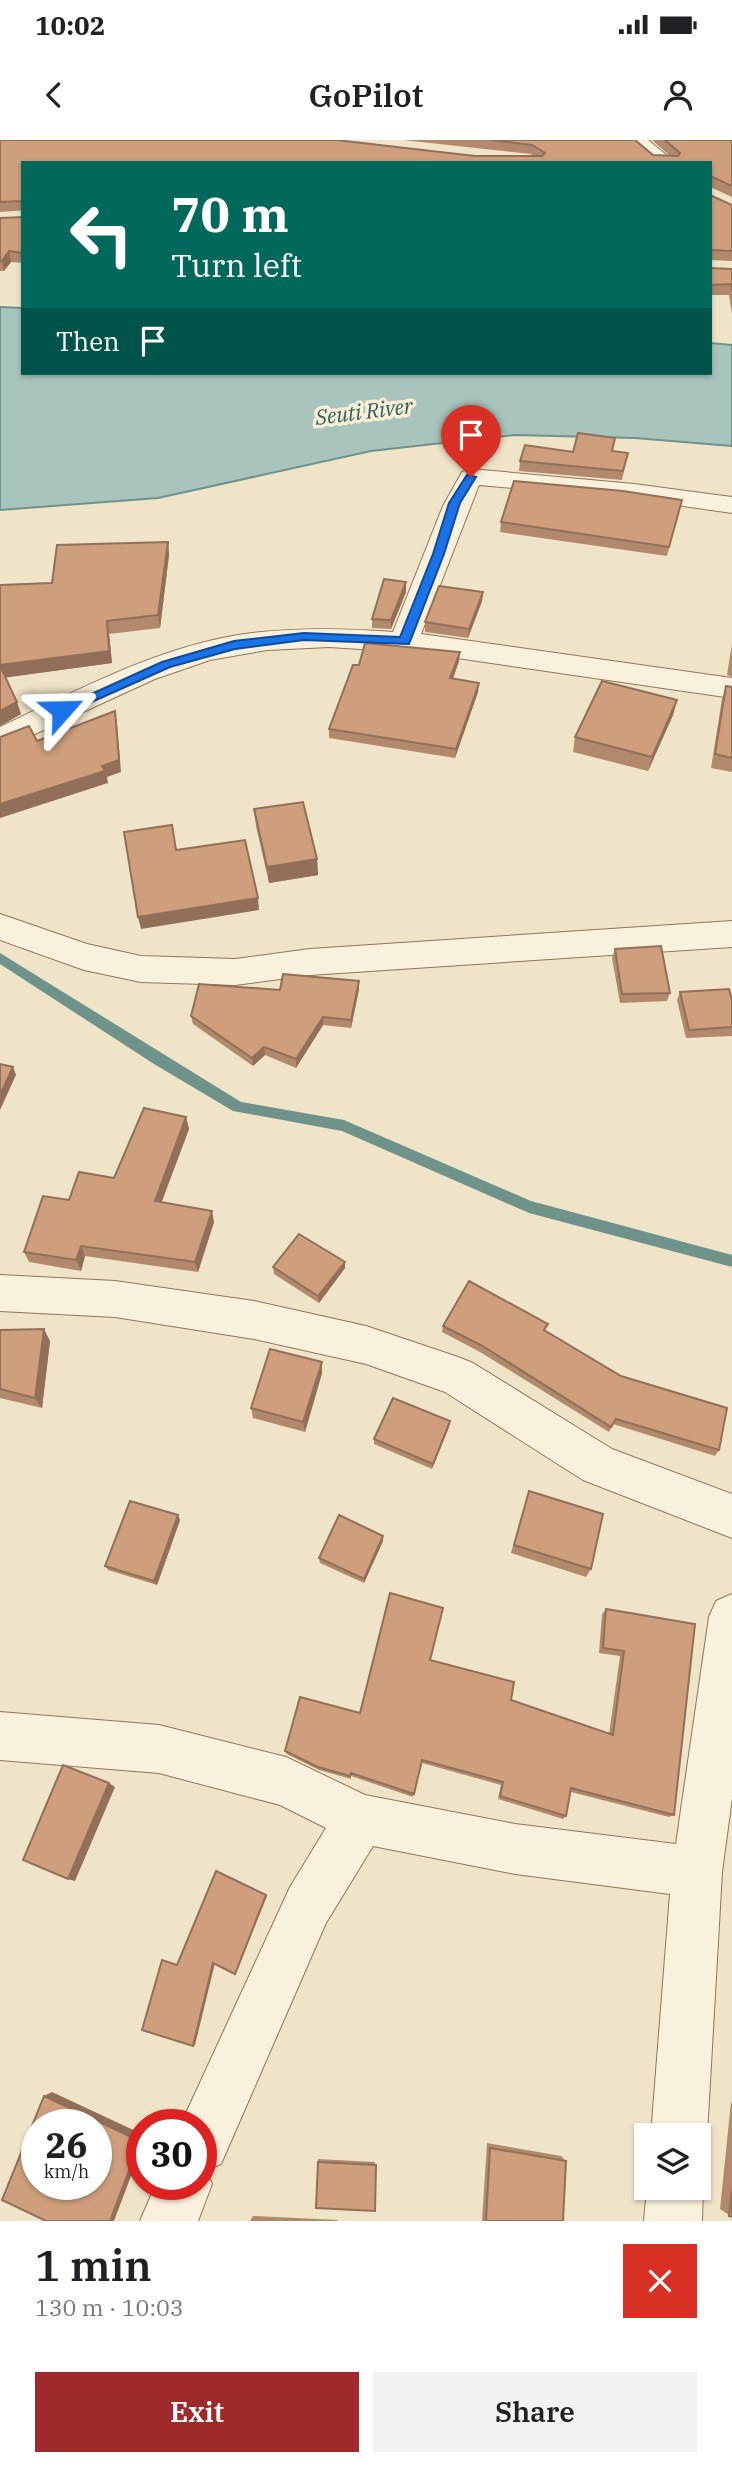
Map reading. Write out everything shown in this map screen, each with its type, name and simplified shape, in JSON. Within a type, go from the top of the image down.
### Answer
[{"type":"street","points":[[636,140],[663,161]]},
{"type":"street","points":[[404,641],[416,605],[439,554],[454,503],[471,477],[679,496],[732,506]]},
{"type":"street","points":[[0,740],[166,664],[234,645],[304,636],[404,641],[732,688]]},
{"type":"street","points":[[0,927],[84,957],[141,969],[235,972],[310,962],[732,934]]},
{"type":"street","points":[[0,1293],[128,1301],[254,1320],[366,1345],[458,1377],[598,1465],[732,1516]]},
{"type":"street","points":[[679,2123],[696,1872],[732,1617]]},
{"type":"street","points":[[0,1736],[159,1749],[286,1782],[361,1819],[515,1849],[696,1872]]},
{"type":"street","points":[[217,2109],[308,1905],[361,1819]]},
{"type":"street","points":[[169,2221],[178,2200]]},
{"type":"street","points":[[673,2221],[674,2200]]},
{"type":"water","name":"Seuti River","points":[[0,307],[21,308],[21,375],[712,375],[712,343],[732,345],[732,446],[635,438],[515,435],[371,451],[158,498],[0,510]]},
{"type":"building","points":[[0,140],[336,140],[475,156],[542,156],[545,153],[532,145],[491,140],[635,140],[653,155],[678,156],[680,153],[665,140],[732,140],[732,186],[712,177],[712,161],[21,161],[21,201],[0,202]]},
{"type":"building","points":[[712,196],[732,205],[732,251],[712,250]]},
{"type":"building","points":[[21,217],[21,253],[9,251],[2,261],[0,261],[0,218]]},
{"type":"building","points":[[712,268],[732,269],[732,291],[731,284],[712,285]]},
{"type":"building","points":[[578,433],[615,438],[612,451],[628,453],[623,471],[520,461],[525,445],[573,452]]},
{"type":"building","points":[[514,481],[623,491],[682,500],[669,547],[501,522]]},
{"type":"building","points":[[168,542],[158,615],[107,621],[109,651],[0,665],[0,585],[52,583],[57,545]]},
{"type":"building","points":[[384,579],[406,582],[391,620],[372,619]]},
{"type":"building","points":[[439,586],[483,592],[469,629],[425,622]]},
{"type":"building","points":[[365,643],[460,652],[450,678],[479,683],[456,749],[329,729],[353,665],[359,665]]},
{"type":"building","points":[[0,666],[17,702],[0,711]]},
{"type":"building","points":[[602,681],[677,700],[652,757],[575,737]]},
{"type":"building","points":[[726,686],[732,687],[732,758],[715,754]]},
{"type":"building","points":[[115,711],[119,760],[102,766],[105,771],[0,804],[0,737],[29,726],[37,741]]},
{"type":"building","points":[[303,802],[317,859],[267,867],[254,809]]},
{"type":"building","points":[[172,825],[176,850],[245,840],[258,898],[138,917],[124,832]]},
{"type":"building","points":[[661,946],[670,993],[622,994],[615,949]]},
{"type":"building","points":[[283,974],[359,981],[351,1020],[323,1017],[296,1059],[264,1047],[252,1058],[191,1016],[199,984],[280,990]]},
{"type":"building","points":[[729,989],[732,1000],[732,1027],[689,1030],[680,992]]},
{"type":"building","points":[[0,1064],[13,1067],[0,1095]]},
{"type":"building","points":[[144,1108],[186,1117],[155,1201],[212,1211],[195,1262],[81,1246],[76,1260],[24,1252],[43,1196],[69,1200],[79,1172],[114,1178]]},
{"type":"building","points":[[299,1234],[345,1262],[318,1296],[273,1267]]},
{"type":"building","points":[[469,1281],[548,1324],[544,1330],[621,1376],[727,1408],[719,1450],[616,1419],[611,1427],[481,1345],[443,1326]]},
{"type":"building","points":[[44,1329],[35,1398],[0,1389],[0,1330]]},
{"type":"building","points":[[270,1349],[322,1362],[303,1422],[251,1408]]},
{"type":"building","points":[[393,1398],[450,1421],[433,1464],[374,1439]]},
{"type":"building","points":[[529,1491],[603,1514],[591,1569],[514,1545]]},
{"type":"building","points":[[130,1501],[178,1515],[154,1581],[105,1566]]},
{"type":"building","points":[[339,1515],[383,1536],[364,1579],[319,1558]]},
{"type":"building","points":[[390,1593],[443,1608],[430,1660],[514,1682],[511,1700],[613,1735],[624,1651],[603,1648],[606,1609],[695,1624],[674,1815],[571,1788],[566,1816],[500,1796],[503,1782],[422,1760],[414,1794],[351,1773],[350,1776],[318,1767],[285,1751],[300,1697],[360,1713]]},
{"type":"building","points":[[63,1765],[109,1783],[68,1879],[23,1860]]},
{"type":"building","points":[[216,1871],[266,1895],[235,1974],[213,1963],[193,2046],[142,2030],[162,1960],[177,1965]]},
{"type":"building","points":[[44,2096],[72,2109],[39,2109]]},
{"type":"building","points":[[112,2128],[126,2134],[126,2178],[110,2221],[46,2221],[2,2200],[21,2153],[21,2200],[112,2200]]},
{"type":"building","points":[[490,2148],[566,2161],[563,2221],[486,2221]]},
{"type":"building","points":[[318,2162],[376,2165],[375,2211],[316,2208]]},
{"type":"building","points":[[732,2190],[732,2217],[729,2216]]},
{"type":"waterway","points":[[0,958],[238,1107],[344,1126],[529,1207],[732,1261]]},
{"type":"route","points":[[62,710],[166,664],[234,645],[304,636],[404,641],[416,605],[439,554],[454,503],[471,477]]}]
